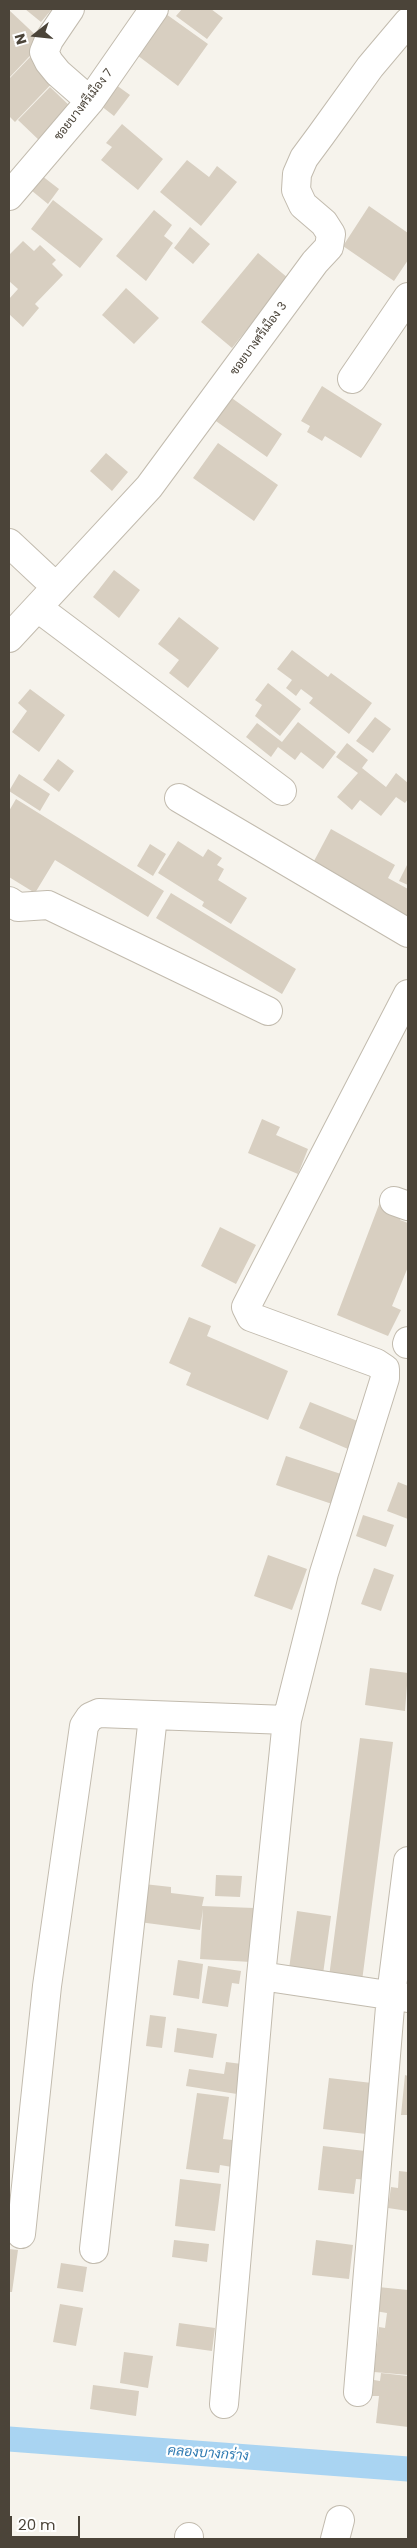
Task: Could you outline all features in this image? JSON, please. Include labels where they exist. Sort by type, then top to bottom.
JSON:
[{"type":"street","points":[[70,9],[49,40],[44,52],[49,62],[58,72],[90,101]]},
{"type":"street","name":"ซอยบางศรีเมือง 7","points":[[9,196],[90,101],[154,9]]},
{"type":"street","name":"ซอยบางศรีเมือง 3","points":[[9,638],[149,487],[309,270],[329,247],[331,234],[303,205],[296,190],[297,174],[304,158],[320,134],[370,67],[408,22]]},
{"type":"street","points":[[352,379],[408,297]]},
{"type":"street","points":[[9,543],[56,587]]},
{"type":"street","points":[[38,608],[282,790]]},
{"type":"street","points":[[179,798],[408,933]]},
{"type":"street","points":[[9,901],[18,907],[48,905],[268,1011]]},
{"type":"street","points":[[224,2404],[261,1976],[287,1720],[324,1573],[385,1378],[385,1369],[376,1363],[251,1317],[246,1307],[408,994]]},
{"type":"street","points":[[21,2234],[47,1986],[84,1726],[90,1717],[99,1713],[287,1720]]},
{"type":"street","points":[[94,2249],[153,1716]]},
{"type":"street","points":[[358,2392],[400,1997],[408,1861]]},
{"type":"street","points":[[261,1976],[400,1997]]},
{"type":"building","points":[[25,9],[52,9],[41,22]]},
{"type":"building","points":[[182,9],[211,9],[223,18],[207,39],[176,16]]},
{"type":"building","points":[[9,10],[43,42],[9,78]]},
{"type":"building","points":[[166,14],[208,44],[178,86],[137,55]]},
{"type":"building","points":[[34,53],[59,76],[15,122],[9,116],[9,79]]},
{"type":"building","points":[[112,82],[130,95],[114,116],[96,102]]},
{"type":"building","points":[[50,87],[73,109],[42,143],[18,120]]},
{"type":"building","points":[[122,124],[163,159],[138,190],[101,160],[112,147],[106,143]]},
{"type":"building","points":[[187,160],[209,177],[217,166],[237,182],[201,226],[160,192]]},
{"type":"building","points":[[37,172],[59,189],[48,204],[26,186]]},
{"type":"building","points":[[53,200],[103,239],[80,268],[31,229]]},
{"type":"building","points":[[369,206],[408,233],[408,260],[394,281],[343,246]]},
{"type":"building","points":[[154,210],[172,225],[164,236],[173,243],[146,281],[116,256]]},
{"type":"building","points":[[190,227],[210,244],[193,264],[174,248]]},
{"type":"building","points":[[23,241],[34,251],[40,245],[56,260],[52,264],[63,275],[35,304],[39,308],[23,327],[9,314],[9,299],[18,289],[9,281],[9,255]]},
{"type":"building","points":[[258,253],[288,278],[232,348],[201,322]]},
{"type":"building","points":[[126,288],[159,318],[134,344],[102,315]]},
{"type":"building","points":[[322,386],[382,424],[361,458],[325,436],[322,441],[307,432],[310,426],[301,421]]},
{"type":"building","points":[[229,396],[282,434],[267,457],[213,419]]},
{"type":"building","points":[[218,443],[278,485],[254,521],[193,478]]},
{"type":"building","points":[[106,453],[128,472],[112,491],[90,471]]},
{"type":"building","points":[[114,570],[140,590],[119,618],[93,597]]},
{"type":"building","points":[[179,617],[219,648],[188,688],[169,673],[179,660],[158,644]]},
{"type":"building","points":[[292,650],[328,677],[331,673],[372,703],[349,734],[309,703],[313,698],[301,689],[296,696],[286,688],[292,680],[277,669]]},
{"type":"building","points":[[268,683],[301,709],[280,736],[255,716],[262,705],[255,700]]},
{"type":"building","points":[[30,689],[65,715],[39,752],[12,732],[27,711],[18,703]]},
{"type":"building","points":[[375,717],[391,729],[373,753],[356,741]]},
{"type":"building","points":[[298,722],[336,752],[323,769],[301,752],[295,760],[278,747],[271,757],[246,737],[257,723],[282,742]]},
{"type":"building","points":[[347,743],[368,760],[362,768],[386,787],[396,773],[408,783],[408,799],[405,803],[396,797],[381,816],[360,800],[352,810],[337,797],[358,773],[336,757]]},
{"type":"building","points":[[58,759],[74,771],[59,792],[43,780]]},
{"type":"building","points":[[19,774],[50,794],[40,811],[9,791]]},
{"type":"building","points":[[16,799],[164,891],[148,917],[55,860],[35,893],[9,877],[9,811]]},
{"type":"building","points":[[331,829],[395,865],[388,878],[408,889],[408,926],[321,877],[327,869],[314,861]]},
{"type":"building","points":[[178,841],[203,857],[208,849],[222,858],[217,865],[224,869],[218,880],[247,898],[231,924],[202,906],[204,902],[158,873]]},
{"type":"building","points":[[150,844],[166,854],[153,876],[137,866]]},
{"type":"building","points":[[408,863],[408,885],[399,881]]},
{"type":"building","points":[[171,893],[296,969],[282,994],[156,918]]},
{"type":"building","points":[[262,1119],[280,1127],[276,1135],[308,1149],[298,1174],[248,1153]]},
{"type":"building","points":[[380,1202],[403,1211],[400,1220],[408,1223],[408,1267],[392,1306],[401,1310],[388,1336],[337,1315]]},
{"type":"building","points":[[220,1227],[256,1245],[236,1284],[201,1266]]},
{"type":"building","points":[[189,1317],[211,1326],[207,1336],[288,1371],[268,1420],[186,1385],[191,1373],[169,1363]]},
{"type":"building","points":[[310,1402],[360,1422],[348,1449],[299,1428]]},
{"type":"building","points":[[286,1456],[341,1474],[332,1504],[276,1485]]},
{"type":"building","points":[[398,1482],[408,1486],[408,1519],[387,1511]]},
{"type":"building","points":[[363,1515],[394,1525],[386,1547],[356,1536]]},
{"type":"building","points":[[268,1555],[307,1569],[292,1610],[254,1596]]},
{"type":"building","points":[[374,1568],[394,1575],[381,1611],[361,1604]]},
{"type":"building","points":[[370,1668],[408,1673],[405,1711],[365,1705]]},
{"type":"building","points":[[360,1738],[393,1742],[362,1981],[329,1977]]},
{"type":"building","points":[[216,1875],[242,1876],[240,1897],[215,1896]]},
{"type":"building","points":[[144,1884],[171,1887],[171,1893],[204,1897],[202,1906],[254,1908],[251,1962],[200,1959],[203,1909],[200,1930],[139,1922]]},
{"type":"building","points":[[297,1911],[331,1916],[323,1974],[289,1969]]},
{"type":"building","points":[[178,1960],[203,1964],[199,1999],[173,1995]]},
{"type":"building","points":[[208,1966],[241,1971],[239,1984],[232,1983],[228,2007],[202,2003]]},
{"type":"building","points":[[150,2015],[166,2017],[162,2048],[146,2046]]},
{"type":"building","points":[[177,2028],[217,2034],[213,2058],[174,2052]]},
{"type":"building","points":[[226,2062],[242,2064],[237,2094],[186,2086],[189,2069],[224,2074]]},
{"type":"building","points":[[405,2075],[408,2076],[408,2115],[401,2115]]},
{"type":"building","points":[[329,2078],[372,2083],[366,2134],[323,2129]]},
{"type":"building","points":[[197,2093],[229,2097],[223,2139],[242,2141],[238,2168],[220,2165],[219,2173],[186,2169]]},
{"type":"building","points":[[323,2146],[365,2151],[370,2180],[356,2179],[354,2194],[318,2190]]},
{"type":"building","points":[[399,2171],[408,2172],[408,2211],[388,2208],[391,2187],[398,2188]]},
{"type":"building","points":[[180,2179],[221,2184],[215,2231],[175,2226]]},
{"type":"building","points":[[174,2240],[209,2244],[207,2262],[172,2257]]},
{"type":"building","points":[[316,2240],[353,2245],[349,2279],[312,2275]]},
{"type":"building","points":[[9,2249],[18,2250],[12,2292],[9,2292]]},
{"type":"building","points":[[61,2263],[87,2267],[83,2292],[57,2288]]},
{"type":"building","points":[[378,2287],[408,2290],[408,2375],[374,2372],[379,2327],[385,2328],[387,2313],[375,2311]]},
{"type":"building","points":[[60,2304],[83,2308],[76,2346],[53,2342]]},
{"type":"building","points":[[179,2323],[215,2328],[212,2351],[176,2346]]},
{"type":"building","points":[[124,2352],[153,2356],[148,2388],[120,2383]]},
{"type":"building","points":[[381,2373],[408,2376],[408,2427],[376,2423],[379,2396],[372,2396],[374,2380],[380,2381]]},
{"type":"building","points":[[93,2385],[139,2391],[136,2416],[90,2409]]},
{"type":"waterway","name":"คลองบางกร่าง","points":[[9,2439],[408,2469]]}]
